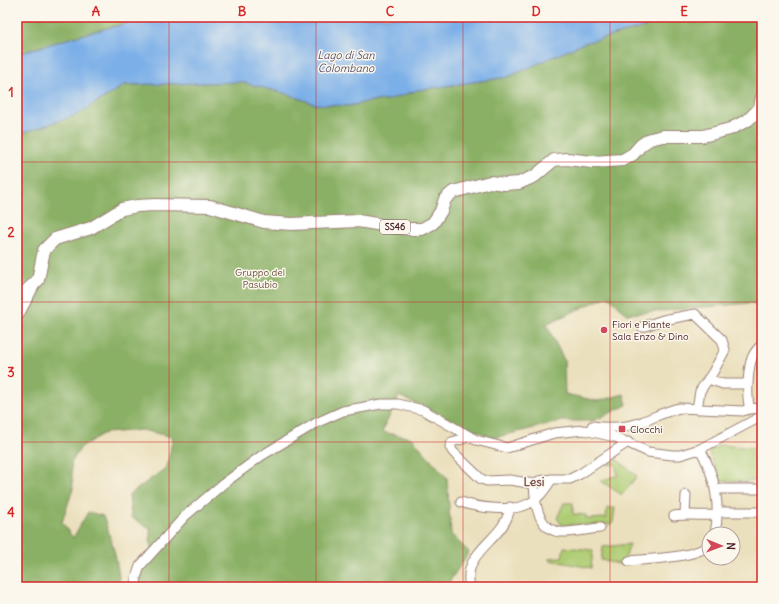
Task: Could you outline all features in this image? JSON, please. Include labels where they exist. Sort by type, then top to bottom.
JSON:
[{"type":"main road","name":"SS46","points":[[38,280],[44,250],[55,239],[91,228],[122,209],[154,205],[210,206],[264,222],[291,224],[358,221],[407,229],[422,229],[433,223],[441,211],[445,199],[453,192],[481,183],[519,183],[535,176],[554,160],[567,159],[592,162],[623,160],[633,154],[650,139],[663,136],[703,136],[730,129],[748,120],[760,108],[762,97]]},
{"type":"main road","points":[[17,293],[25,292],[38,280]]},
{"type":"street","points":[[18,315],[38,280]]},
{"type":"street","points":[[642,327],[663,320],[695,314],[699,316],[722,340],[725,350],[700,391],[697,409]]},
{"type":"street","points":[[750,409],[748,403],[748,384],[752,358],[755,352],[762,345]]},
{"type":"street","points":[[708,379],[723,384],[748,384]]},
{"type":"street","points":[[137,587],[136,578],[140,566],[185,516],[223,484],[261,456],[316,423],[343,412],[381,404],[398,404],[422,410],[469,437],[507,448],[572,426],[583,425],[607,428],[638,423],[680,408],[742,411],[762,408]]},
{"type":"street","points":[[554,433],[584,430],[614,437],[648,452],[665,455],[680,455],[700,449],[762,416]]},
{"type":"street","points":[[469,437],[452,442],[450,447],[453,452],[481,478],[487,480],[510,480],[534,484],[539,481],[552,479],[570,479],[628,442]]},
{"type":"street","points":[[700,449],[716,489],[716,526]]},
{"type":"street","points":[[461,502],[474,506],[510,507],[528,504],[540,496],[552,479]]},
{"type":"street","points":[[534,484],[535,499],[540,520],[550,529],[560,532],[600,528]]},
{"type":"street","points":[[716,489],[762,489]]},
{"type":"street","points":[[685,514],[686,495]]},
{"type":"street","points":[[470,587],[468,575],[474,559],[504,524],[509,516],[510,507]]},
{"type":"street","points":[[674,516],[685,514],[696,516],[762,512]]},
{"type":"street","points":[[629,561],[692,554],[701,550]]},
{"type":"green space","points":[[17,17],[153,17],[88,33],[17,54]]},
{"type":"green space","name":"Gruppo del Pasubio","points":[[673,17],[762,17],[762,306],[751,303],[626,314],[608,296],[546,324],[564,360],[565,394],[598,401],[624,394],[627,405],[593,421],[563,421],[493,438],[399,396],[382,432],[412,438],[447,478],[451,534],[469,552],[446,587],[129,587],[151,558],[150,529],[131,517],[129,495],[167,467],[173,437],[142,430],[104,433],[81,447],[71,463],[73,489],[62,522],[73,538],[88,512],[103,516],[114,551],[120,587],[17,587],[17,135],[76,115],[125,85],[242,82],[287,94],[315,104],[349,106],[371,101],[388,100],[418,90],[508,77],[584,43],[671,20]]},
{"type":"green space","points":[[720,445],[762,449],[762,481],[720,481],[709,451]]},
{"type":"green space","points":[[615,458],[637,476],[622,495],[601,481],[618,475],[615,464],[607,465]]},
{"type":"green space","points":[[564,503],[573,503],[573,514],[586,515],[586,519],[606,518],[607,508],[615,508],[613,522],[610,524],[562,525],[557,518]]},
{"type":"green space","points":[[630,544],[623,565],[601,560],[603,547]]},
{"type":"green space","points":[[564,547],[593,550],[591,568],[549,560],[549,558],[562,557]]},
{"type":"water","name":"Lago di San Colombano","points":[[153,17],[673,17],[671,20],[584,43],[508,77],[418,90],[388,100],[371,101],[349,106],[315,104],[287,94],[242,82],[125,85],[76,115],[17,135],[17,54],[88,33]]},
{"type":"place","name":"Fiori e Piante Sala Enzo & Dino","points":[[604,330]]},
{"type":"place","name":"Clocchi","points":[[622,429]]},
{"type":"district","name":"Lesi","points":[[534,482]]}]
